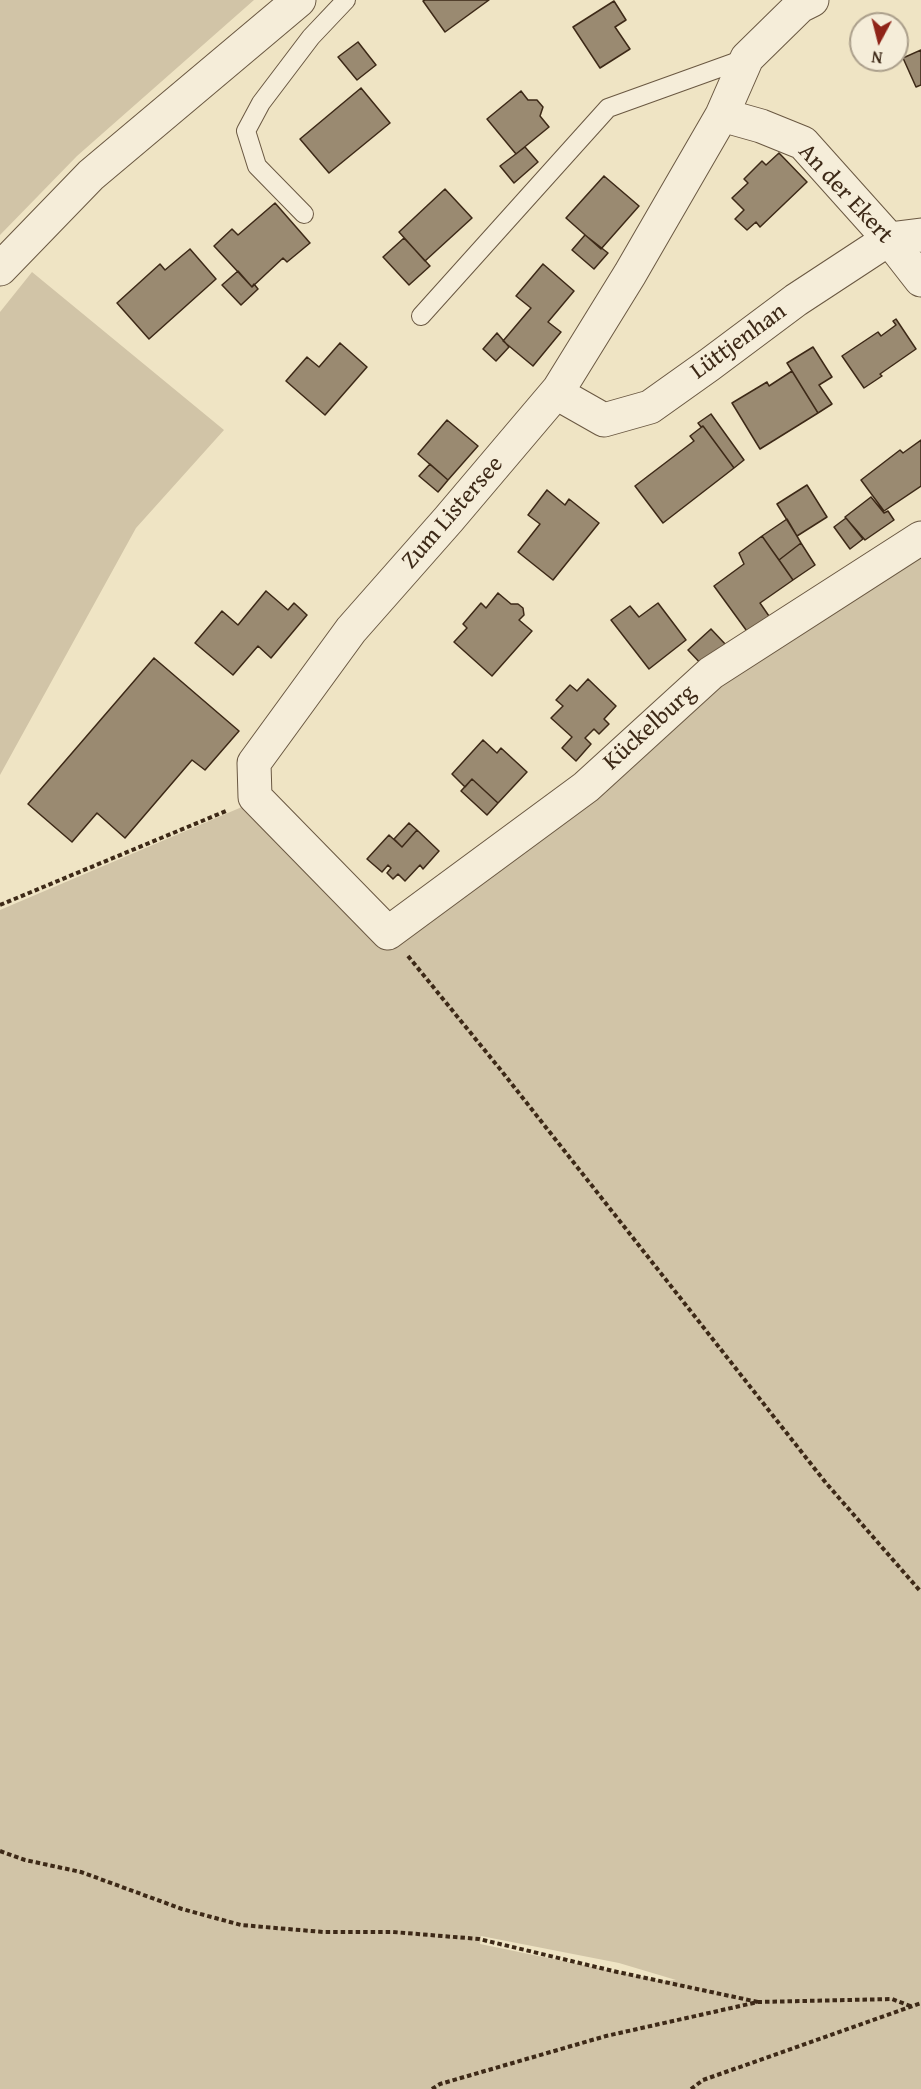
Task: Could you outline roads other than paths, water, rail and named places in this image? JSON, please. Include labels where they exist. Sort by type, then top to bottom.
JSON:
[{"type":"street","points":[[0,269],[91,175],[299,0]]},
{"type":"street","name":"Zum Listersee","points":[[388,933],[256,798],[254,763],[351,630],[559,389],[630,274],[722,115],[747,58],[800,6],[812,0]]},
{"type":"street","name":"An der Ekert","points":[[722,115],[761,126],[803,143],[889,239],[921,280]]},
{"type":"street","name":"Lüttjenhan","points":[[559,389],[567,399],[604,420],[650,407],[796,300],[889,239],[921,235]]},
{"type":"street","name":"Kückelburg","points":[[388,933],[586,786],[711,673],[921,538]]},
{"type":"lane","points":[[304,214],[257,166],[246,131],[261,103],[311,37],[346,0]]},
{"type":"lane","name":"Zum Listersee","points":[[420,316],[608,108],[747,58]]}]
